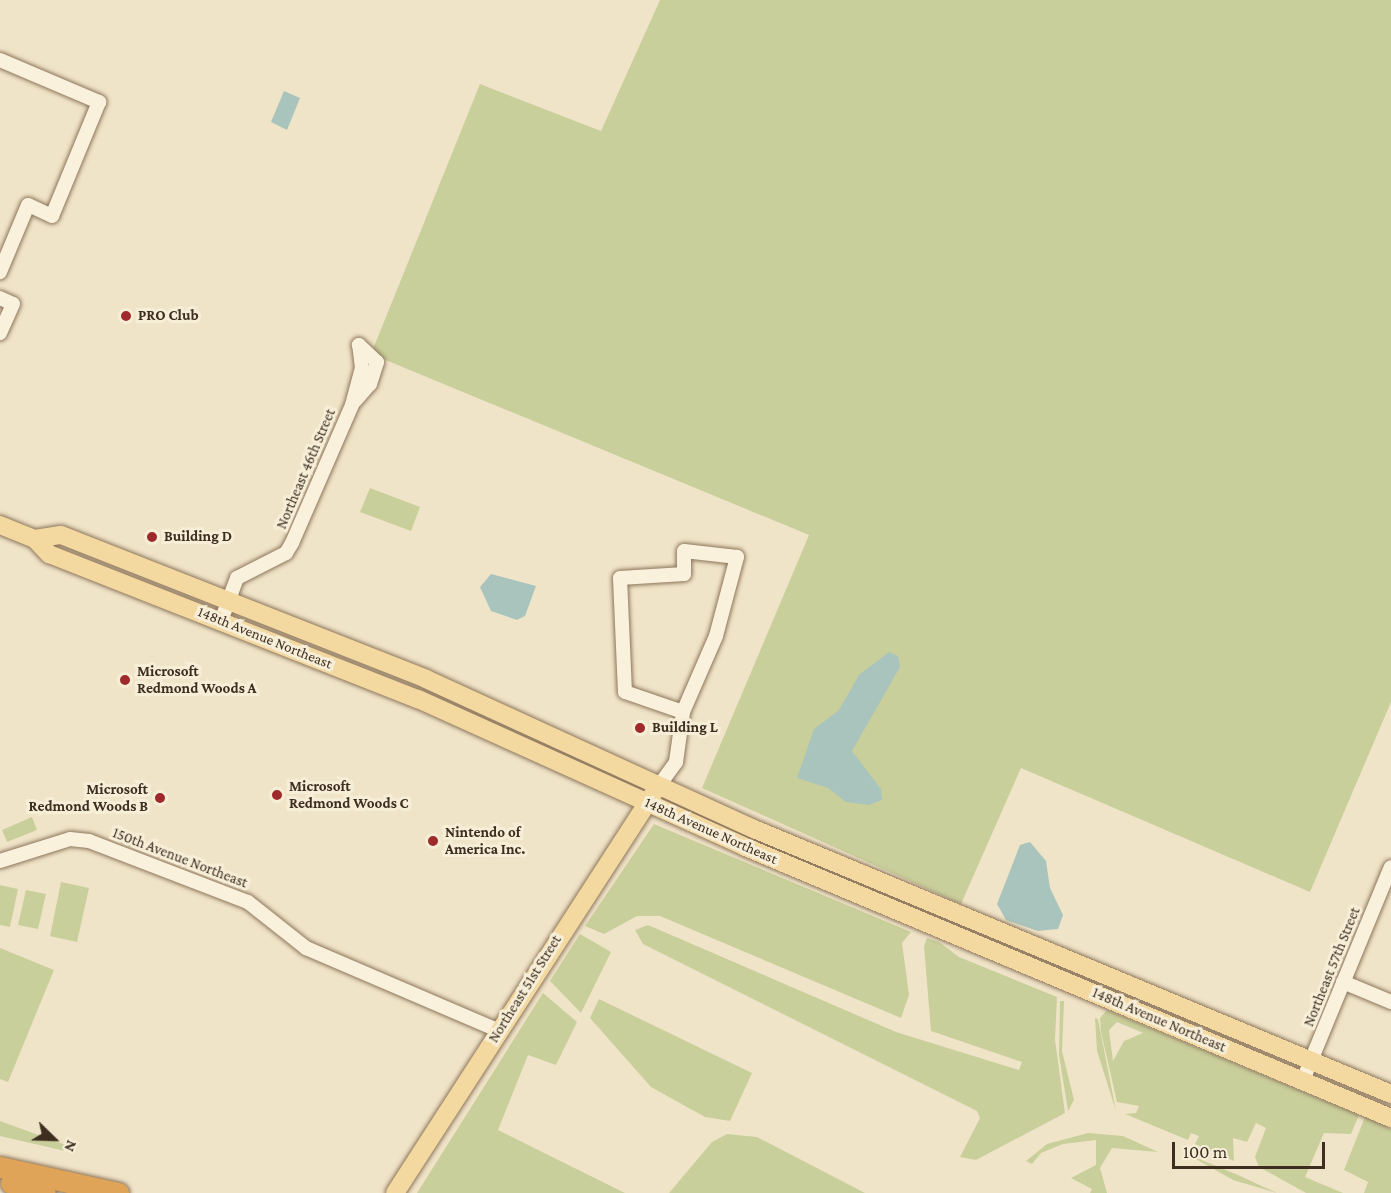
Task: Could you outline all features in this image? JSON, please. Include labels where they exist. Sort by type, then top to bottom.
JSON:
[{"type":"highway","points":[[0,1167],[118,1193]]},
{"type":"highway","points":[[0,1180],[45,1193]]},
{"type":"main road","name":"148th Avenue Northeast","points":[[0,525],[35,539],[49,554],[418,699],[646,802],[1391,1118]]},
{"type":"main road","name":"148th Avenue Northeast","points":[[35,539],[61,536],[426,679],[658,787],[1391,1094]]},
{"type":"main road","name":"Northeast 51st Street","points":[[395,1193],[646,802],[658,787]]},
{"type":"street","points":[[0,60],[99,102],[52,216],[28,205],[0,272]]},
{"type":"street","points":[[0,333],[6,301]]},
{"type":"street","name":"Northeast 46th Street","points":[[221,621],[244,572],[286,553],[352,405]]},
{"type":"street","points":[[658,787],[676,762],[683,712],[716,636],[736,557],[684,551],[684,574],[620,578],[625,692],[683,712]]},
{"type":"street","name":"150th Avenue Northeast","points":[[0,861],[70,839],[89,841],[248,902],[306,948],[500,1031]]},
{"type":"street","name":"Northeast 57th Street","points":[[1303,1080],[1391,867]]},
{"type":"street","points":[[1343,982],[1391,1002]]},
{"type":"green space","points":[[660,0],[1391,0],[1391,702],[1310,892],[1021,768],[961,904],[702,788],[809,535],[371,354],[480,84],[601,131]]},
{"type":"green space","points":[[370,488],[420,507],[411,531],[360,512]]},
{"type":"green space","points":[[32,817],[37,830],[7,842],[2,830]]},
{"type":"green space","points":[[654,824],[911,932],[902,943],[909,995],[901,1018],[660,916],[637,916],[604,934],[585,926]]},
{"type":"green space","points":[[61,882],[89,888],[77,942],[50,936]]},
{"type":"green space","points":[[0,885],[18,889],[10,927],[0,925]]},
{"type":"green space","points":[[26,890],[46,894],[38,929],[18,925]]},
{"type":"green space","points":[[648,925],[896,1032],[1019,1070],[1022,1062],[931,1031],[924,946],[927,938],[939,942],[959,957],[1057,997],[1055,1040],[1065,1113],[976,1160],[960,1157],[980,1118],[977,1111],[643,944],[635,930]]},
{"type":"green space","points":[[580,934],[611,952],[581,1013],[550,981]]},
{"type":"green space","points":[[0,948],[54,970],[8,1082],[0,1079]]},
{"type":"green space","points":[[543,993],[577,1022],[556,1065],[528,1055],[498,1130],[625,1193],[417,1193]]},
{"type":"green space","points":[[599,999],[752,1073],[730,1121],[705,1117],[651,1087],[590,1018]]},
{"type":"green space","points":[[1060,1001],[1064,1001],[1062,1051],[1074,1100],[1068,1111],[1059,1055]]},
{"type":"green space","points":[[1107,1010],[1359,1115],[1351,1134],[1324,1133],[1305,1177],[1343,1193],[1306,1193],[1259,1167],[1255,1157],[1266,1128],[1256,1123],[1247,1142],[1233,1138],[1234,1161],[1195,1144],[1199,1136],[1191,1133],[1188,1140],[1125,1114],[1136,1113],[1139,1106],[1117,1102],[1100,1018]],"holes":[[[1117,1022],[1143,1033],[1124,1041],[1113,1061],[1109,1030]]]},
{"type":"green space","points":[[1095,1018],[1098,1019],[1116,1111],[1097,1051]]},
{"type":"green space","points":[[1365,1117],[1391,1129],[1391,1193],[1364,1193],[1368,1182],[1344,1170]]},
{"type":"green space","points":[[0,1121],[66,1145],[65,1151],[0,1136]]},
{"type":"green space","points":[[1088,1133],[1123,1136],[1158,1152],[1112,1148],[1100,1168],[1107,1193],[1090,1193],[1092,1189],[1071,1178],[1096,1165],[1096,1140],[1063,1144],[1041,1153],[1032,1164],[1026,1161],[1047,1144]]},
{"type":"green space","points":[[727,1134],[757,1137],[865,1193],[669,1193],[712,1142]]},
{"type":"green space","points":[[1187,1154],[1238,1175],[1277,1193],[1233,1180]]},
{"type":"water","points":[[284,91],[300,98],[287,130],[271,122]]},
{"type":"water","points":[[491,574],[536,586],[525,616],[517,620],[491,611],[480,587]]},
{"type":"water","points":[[889,652],[898,656],[900,667],[852,751],[881,789],[882,800],[869,805],[846,802],[828,788],[797,778],[814,729],[839,710],[859,675]]},
{"type":"water","points":[[1030,842],[1046,861],[1050,888],[1063,915],[1058,929],[1038,931],[1006,920],[997,904],[1020,845]]},
{"type":"place","name":"PRO Club","points":[[126,316]]},
{"type":"place","name":"Building D","points":[[152,537]]},
{"type":"place","name":"Microsoft Redmond Woods A","points":[[125,680]]},
{"type":"place","name":"Building L","points":[[640,728]]},
{"type":"place","name":"Microsoft Redmond Woods C","points":[[277,795]]},
{"type":"place","name":"Microsoft Redmond Woods B","points":[[160,798]]},
{"type":"place","name":"Nintendo of America Inc.","points":[[433,841]]}]
